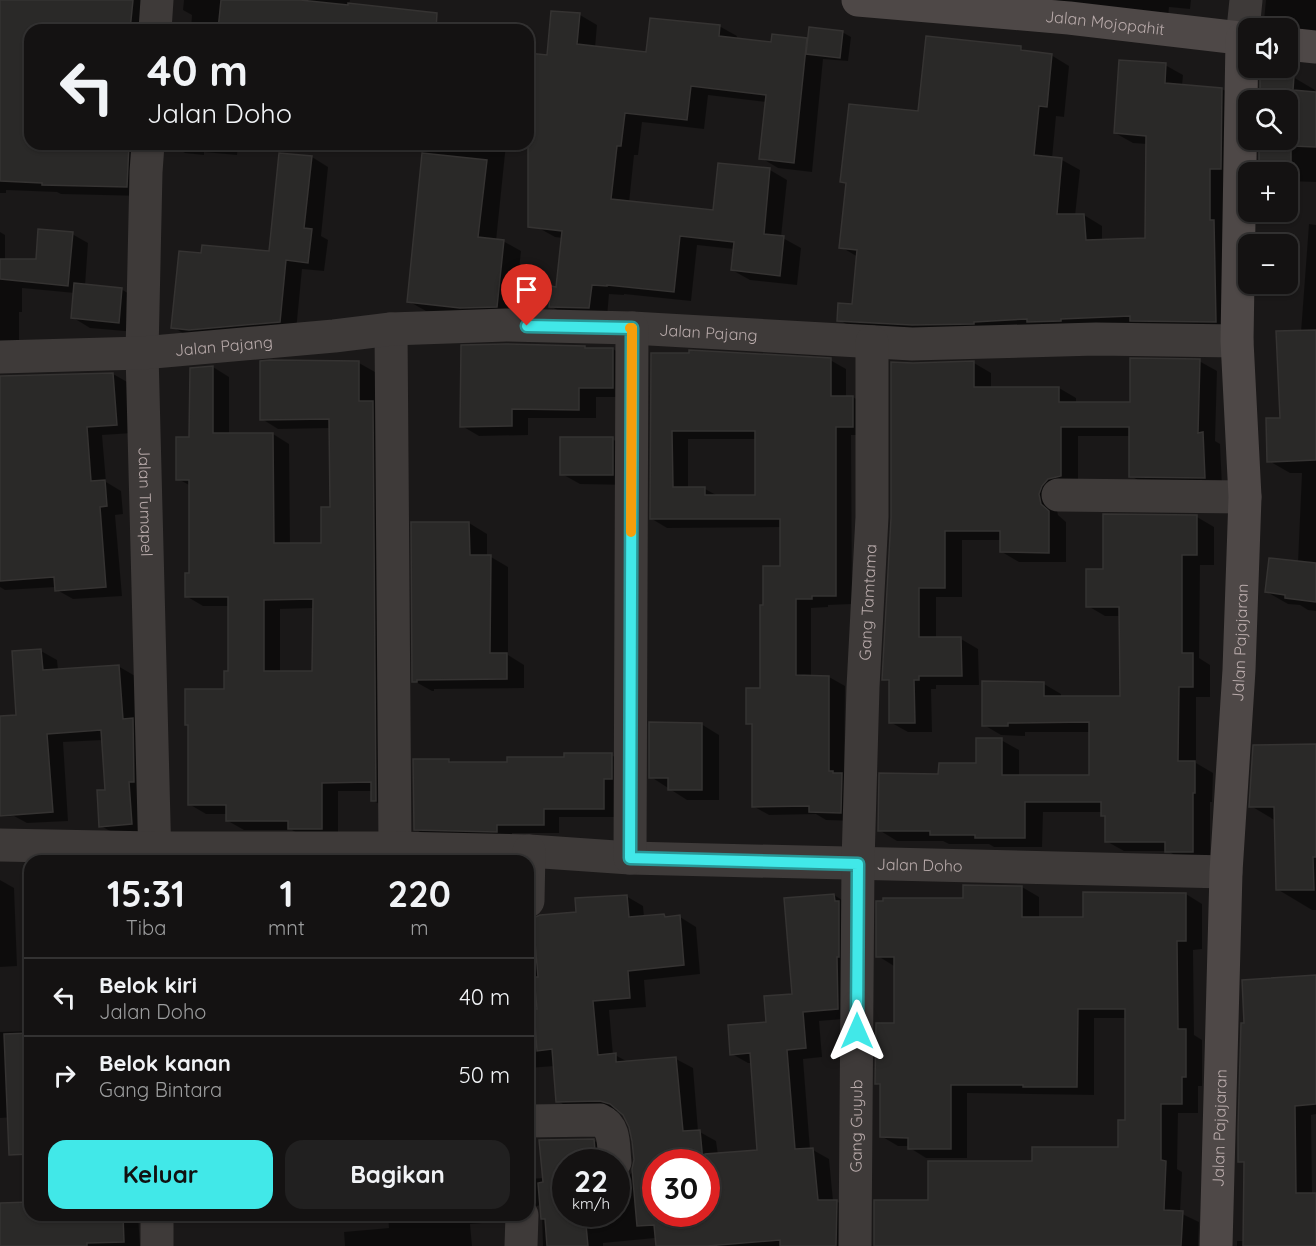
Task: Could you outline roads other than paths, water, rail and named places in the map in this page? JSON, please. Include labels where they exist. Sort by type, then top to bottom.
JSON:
[{"type":"street","points":[[155,24],[157,0]]},
{"type":"street","name":"Jalan Mojopahit","points":[[858,0],[1070,9],[1238,38]]},
{"type":"street","points":[[1246,0],[1246,18]]},
{"type":"street","points":[[1298,45],[1316,47]]},
{"type":"street","name":"Jalan Pajajaran","points":[[1216,1246],[1226,872],[1239,670],[1245,497],[1237,341],[1244,78]]},
{"type":"street","name":"Jalan Tumapel","points":[[148,150],[142,352],[155,854]]},
{"type":"street","name":"Jalan Pajang","points":[[0,357],[142,352],[391,329],[506,325],[632,328],[912,344],[1096,339],[1237,341]]},
{"type":"street","points":[[630,858],[632,328]]},
{"type":"street","points":[[391,329],[394,848]]},
{"type":"street","name":"Gang Tamtama","points":[[858,864],[863,687],[872,517],[872,342]]},
{"type":"street","points":[[1058,495],[1245,497]]},
{"type":"street","name":"Jalan Doho","points":[[0,844],[155,854],[334,854],[394,848],[529,851],[630,858],[1226,872]]},
{"type":"street","points":[[529,851],[529,855]]},
{"type":"street","name":"Gang Guyub","points":[[855,1246],[858,864]]},
{"type":"street","points":[[534,1121],[600,1120],[609,1126],[614,1149]]},
{"type":"street","points":[[156,1221],[157,1246]]},
{"type":"street","points":[[521,1246],[522,1221]]}]
